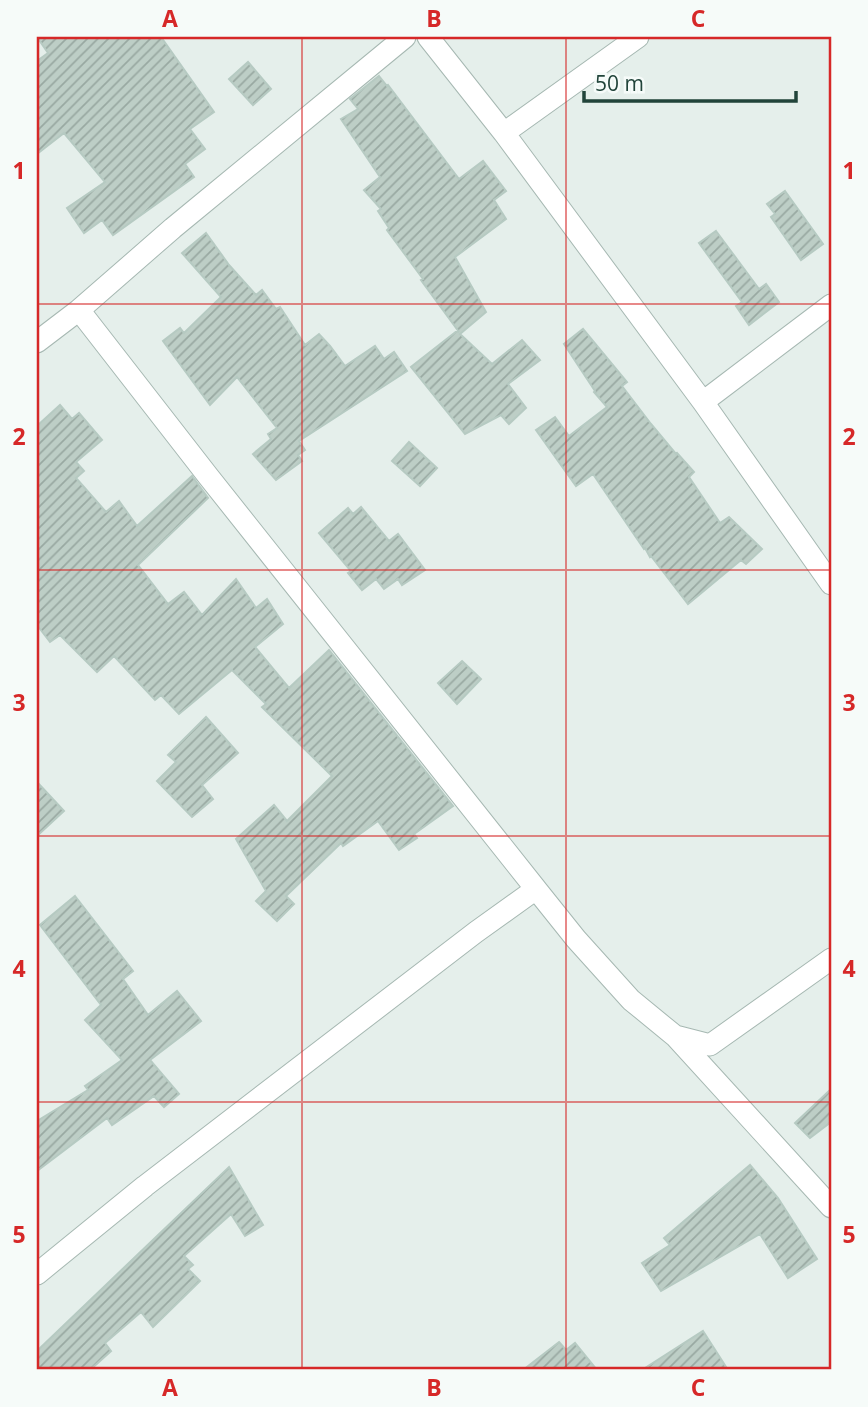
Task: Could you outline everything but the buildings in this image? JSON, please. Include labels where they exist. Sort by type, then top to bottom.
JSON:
[{"type":"street","points":[[37,342],[79,310],[405,37]]},
{"type":"street","points":[[428,37],[504,133],[703,402],[831,584]]},
{"type":"street","points":[[504,133],[638,37]]},
{"type":"street","points":[[703,402],[831,305]]},
{"type":"street","points":[[79,310],[576,939],[631,1000],[675,1036],[831,1207]]},
{"type":"street","points":[[37,1274],[145,1186],[536,889]]},
{"type":"street","points":[[675,1036],[710,1045],[831,959]]}]
